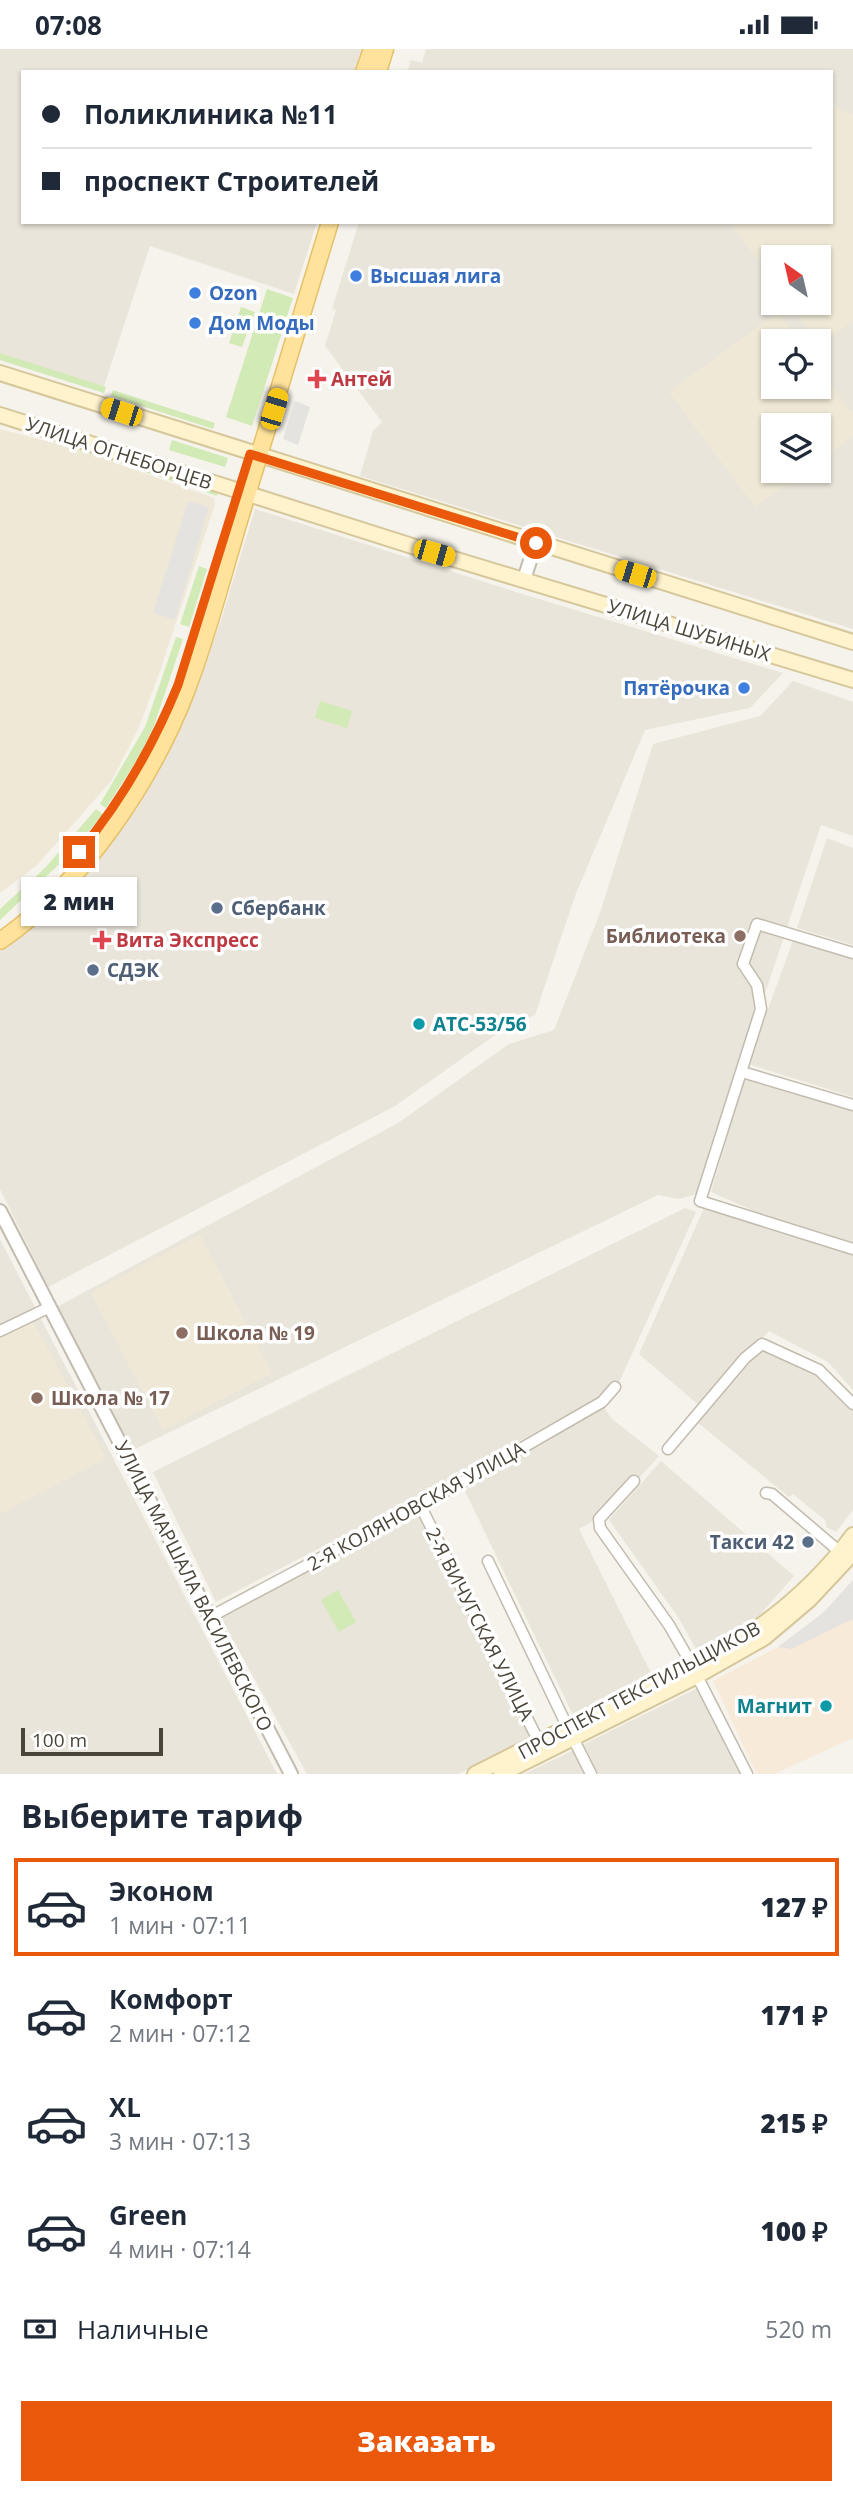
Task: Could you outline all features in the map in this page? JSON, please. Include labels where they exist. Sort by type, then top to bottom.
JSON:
[{"type":"main road","points":[[366,70],[372,49]]},
{"type":"main road","points":[[379,70],[385,49]]},
{"type":"main road","points":[[255,455],[319,224]]},
{"type":"main road","points":[[0,928],[32,901],[89,839],[122,795],[152,743],[178,685],[329,224]]},
{"type":"main road","name":"УЛИЦА ОГНЕБОРЦЕВ","points":[[0,373],[255,455]]},
{"type":"main road","name":"УЛИЦА ОГНЕБОРЦЕВ","points":[[0,415],[243,493]]},
{"type":"main road","name":"УЛИЦА ШУБИНЫХ","points":[[255,455],[853,642]]},
{"type":"main road","points":[[0,940],[40,908],[75,873],[123,811],[158,752],[188,687],[243,493]]},
{"type":"main road","name":"УЛИЦА ШУБИНЫХ","points":[[243,493],[853,680]]},
{"type":"main road","name":"ПРОСПЕКТ ТЕКСТИЛЬЩИКОВ","points":[[501,1774],[571,1733],[695,1670],[769,1622],[846,1552],[853,1535]]},
{"type":"main road","name":"ПРОСПЕКТ ТЕКСТИЛЬЩИКОВ","points":[[475,1774],[539,1742],[571,1733]]},
{"type":"street","points":[[524,579],[536,543]]},
{"type":"street","points":[[853,953],[757,924],[743,964],[757,985],[761,1009],[700,1202],[853,1249]]},
{"type":"street","points":[[742,1072],[853,1105]]},
{"type":"street","name":"УЛИЦА МАРШАЛА ВАСИЛЕВСКОГО","points":[[0,1211],[291,1774]]},
{"type":"street","points":[[0,1331],[50,1307]]},
{"type":"street","points":[[668,1449],[745,1358],[762,1344],[819,1370],[853,1403]]},
{"type":"street","name":"2-Я КОЛЯНОВСКАЯ УЛИЦА","points":[[210,1617],[420,1505],[602,1402],[615,1387]]},
{"type":"street","points":[[635,1481],[599,1519],[600,1528],[669,1625],[695,1670],[747,1774]]},
{"type":"street","points":[[766,1493],[772,1494],[846,1552]]},
{"type":"street","name":"2-Я ВИЧУГСКАЯ УЛИЦА","points":[[420,1505],[539,1742]]},
{"type":"street","points":[[488,1561],[591,1774]]},
{"type":"shaded area","points":[[0,49],[370,49],[364,70],[21,70],[21,224],[316,224],[294,294],[150,246],[102,392],[0,360]]},
{"type":"shaded area","points":[[426,49],[853,49],[853,629],[360,476],[373,431],[382,422],[325,346],[336,310],[332,309],[358,224],[833,224],[833,70],[408,70],[411,60],[422,63]]},
{"type":"shaded area","points":[[833,106],[853,114],[853,321],[831,338],[831,329],[809,329],[798,315],[831,315],[831,245],[761,245],[761,265],[731,224],[833,224]]},
{"type":"shaded area","points":[[774,315],[780,315],[790,329],[761,329],[761,399],[831,399],[831,385],[853,415],[853,436],[831,452],[831,413],[761,413],[761,483],[788,483],[755,507],[669,392]]},
{"type":"shaded area","points":[[295,401],[310,407],[298,445],[283,439]]},
{"type":"shaded area","points":[[0,429],[73,448],[214,498],[215,504],[160,671],[139,727],[112,780],[36,866],[0,893]]},
{"type":"shaded area","points":[[188,501],[209,507],[175,620],[153,613]]},
{"type":"shaded area","points":[[255,509],[783,673],[750,708],[645,730],[575,896],[535,1015],[505,1028],[395,1106],[48,1287],[0,1189],[0,952],[50,914],[88,872],[131,815],[187,710],[221,620]]},
{"type":"shaded area","points":[[793,681],[853,702],[853,836],[821,825],[742,1063],[704,1192],[679,1199],[658,1195],[131,1451],[55,1308],[398,1123],[509,1044],[554,1030],[600,913],[653,744],[760,716]]},
{"type":"shaded area","points":[[827,838],[853,848],[853,945],[797,928]]},
{"type":"shaded area","points":[[794,938],[853,956],[853,1097],[748,1064]]},
{"type":"shaded area","points":[[746,1071],[853,1101],[853,1243],[763,1215],[711,1192]]},
{"type":"shaded area","points":[[709,1197],[759,1221],[853,1250],[853,1390],[828,1362],[769,1331],[701,1407],[639,1354]]},
{"type":"shaded area","points":[[685,1208],[696,1212],[617,1387],[424,1494],[216,1602],[153,1472]]},
{"type":"shaded area","name":"Школа № 19","points":[[200,1235],[272,1373],[163,1430],[91,1293]]},
{"type":"shaded area","points":[[0,1239],[41,1319],[277,1774],[0,1774]]},
{"type":"shaded area","name":"Школа № 17","points":[[33,1321],[106,1458],[0,1514],[0,1338]]},
{"type":"shaded area","points":[[770,1340],[822,1369],[853,1403],[853,1510],[836,1532],[826,1527],[826,1521],[793,1494],[789,1497],[697,1422]]},
{"type":"shaded area","points":[[602,1404],[611,1418],[659,1456],[608,1512],[579,1529],[653,1677],[574,1717],[463,1487]]},
{"type":"shaded area","points":[[661,1461],[794,1576],[756,1619],[698,1653],[678,1617],[609,1520]]},
{"type":"shaded area","points":[[421,1510],[535,1736],[458,1774],[307,1774],[219,1615]]},
{"type":"shaded area","points":[[853,1580],[853,1738],[774,1774],[757,1774],[713,1681],[778,1647],[824,1612]]},
{"type":"shaded area","points":[[853,1580],[853,1619],[791,1649],[778,1647],[824,1612]]},
{"type":"shaded area","points":[[706,1684],[749,1774],[598,1774],[584,1744]]},
{"type":"shaded area","points":[[578,1748],[590,1774],[524,1774]]},
{"type":"green space","points":[[267,289],[293,298],[252,426],[226,417]]},
{"type":"green space","points":[[241,307],[255,312],[242,347],[229,343]]},
{"type":"green space","points":[[0,353],[106,387],[104,393],[0,360]]},
{"type":"green space","points":[[113,390],[215,423],[213,429],[111,396]]},
{"type":"green space","points":[[38,430],[219,489],[217,496],[36,436]]},
{"type":"green space","points":[[172,440],[228,458],[225,467],[169,450]]},
{"type":"green space","points":[[199,566],[207,569],[189,627],[180,624]]},
{"type":"green space","points":[[176,637],[183,639],[154,726],[140,755],[106,808],[100,804],[145,727]]},
{"type":"green space","points":[[320,701],[352,711],[347,728],[315,718]]},
{"type":"green space","points":[[96,809],[103,814],[70,854],[0,920],[0,909],[46,867]]},
{"type":"green space","points":[[338,1590],[356,1622],[339,1632],[321,1600]]},
{"type":"place","name":"Высшая лига","points":[[356,276]]},
{"type":"place","name":"Ozon","points":[[195,293]]},
{"type":"place","name":"Дом Моды","points":[[195,323]]},
{"type":"place","name":"Антей","points":[[317,379]]},
{"type":"place","name":"Пятёрочка","points":[[744,688]]},
{"type":"place","name":"Сбербанк","points":[[217,908]]},
{"type":"place","name":"Библиотека","points":[[740,936]]},
{"type":"place","name":"Вита Экспресс","points":[[102,940]]},
{"type":"place","name":"СДЭК","points":[[93,970]]},
{"type":"place","name":"АТС-53/56","points":[[419,1024]]},
{"type":"place","name":"Школа № 19","points":[[182,1333]]},
{"type":"place","name":"Школа № 17","points":[[37,1398]]},
{"type":"place","name":"Такси 42","points":[[808,1542]]},
{"type":"place","name":"Магнит","points":[[826,1706]]},
{"type":"route","points":[[79,852],[122,795],[163,720],[178,685],[250,454],[536,543]]}]
